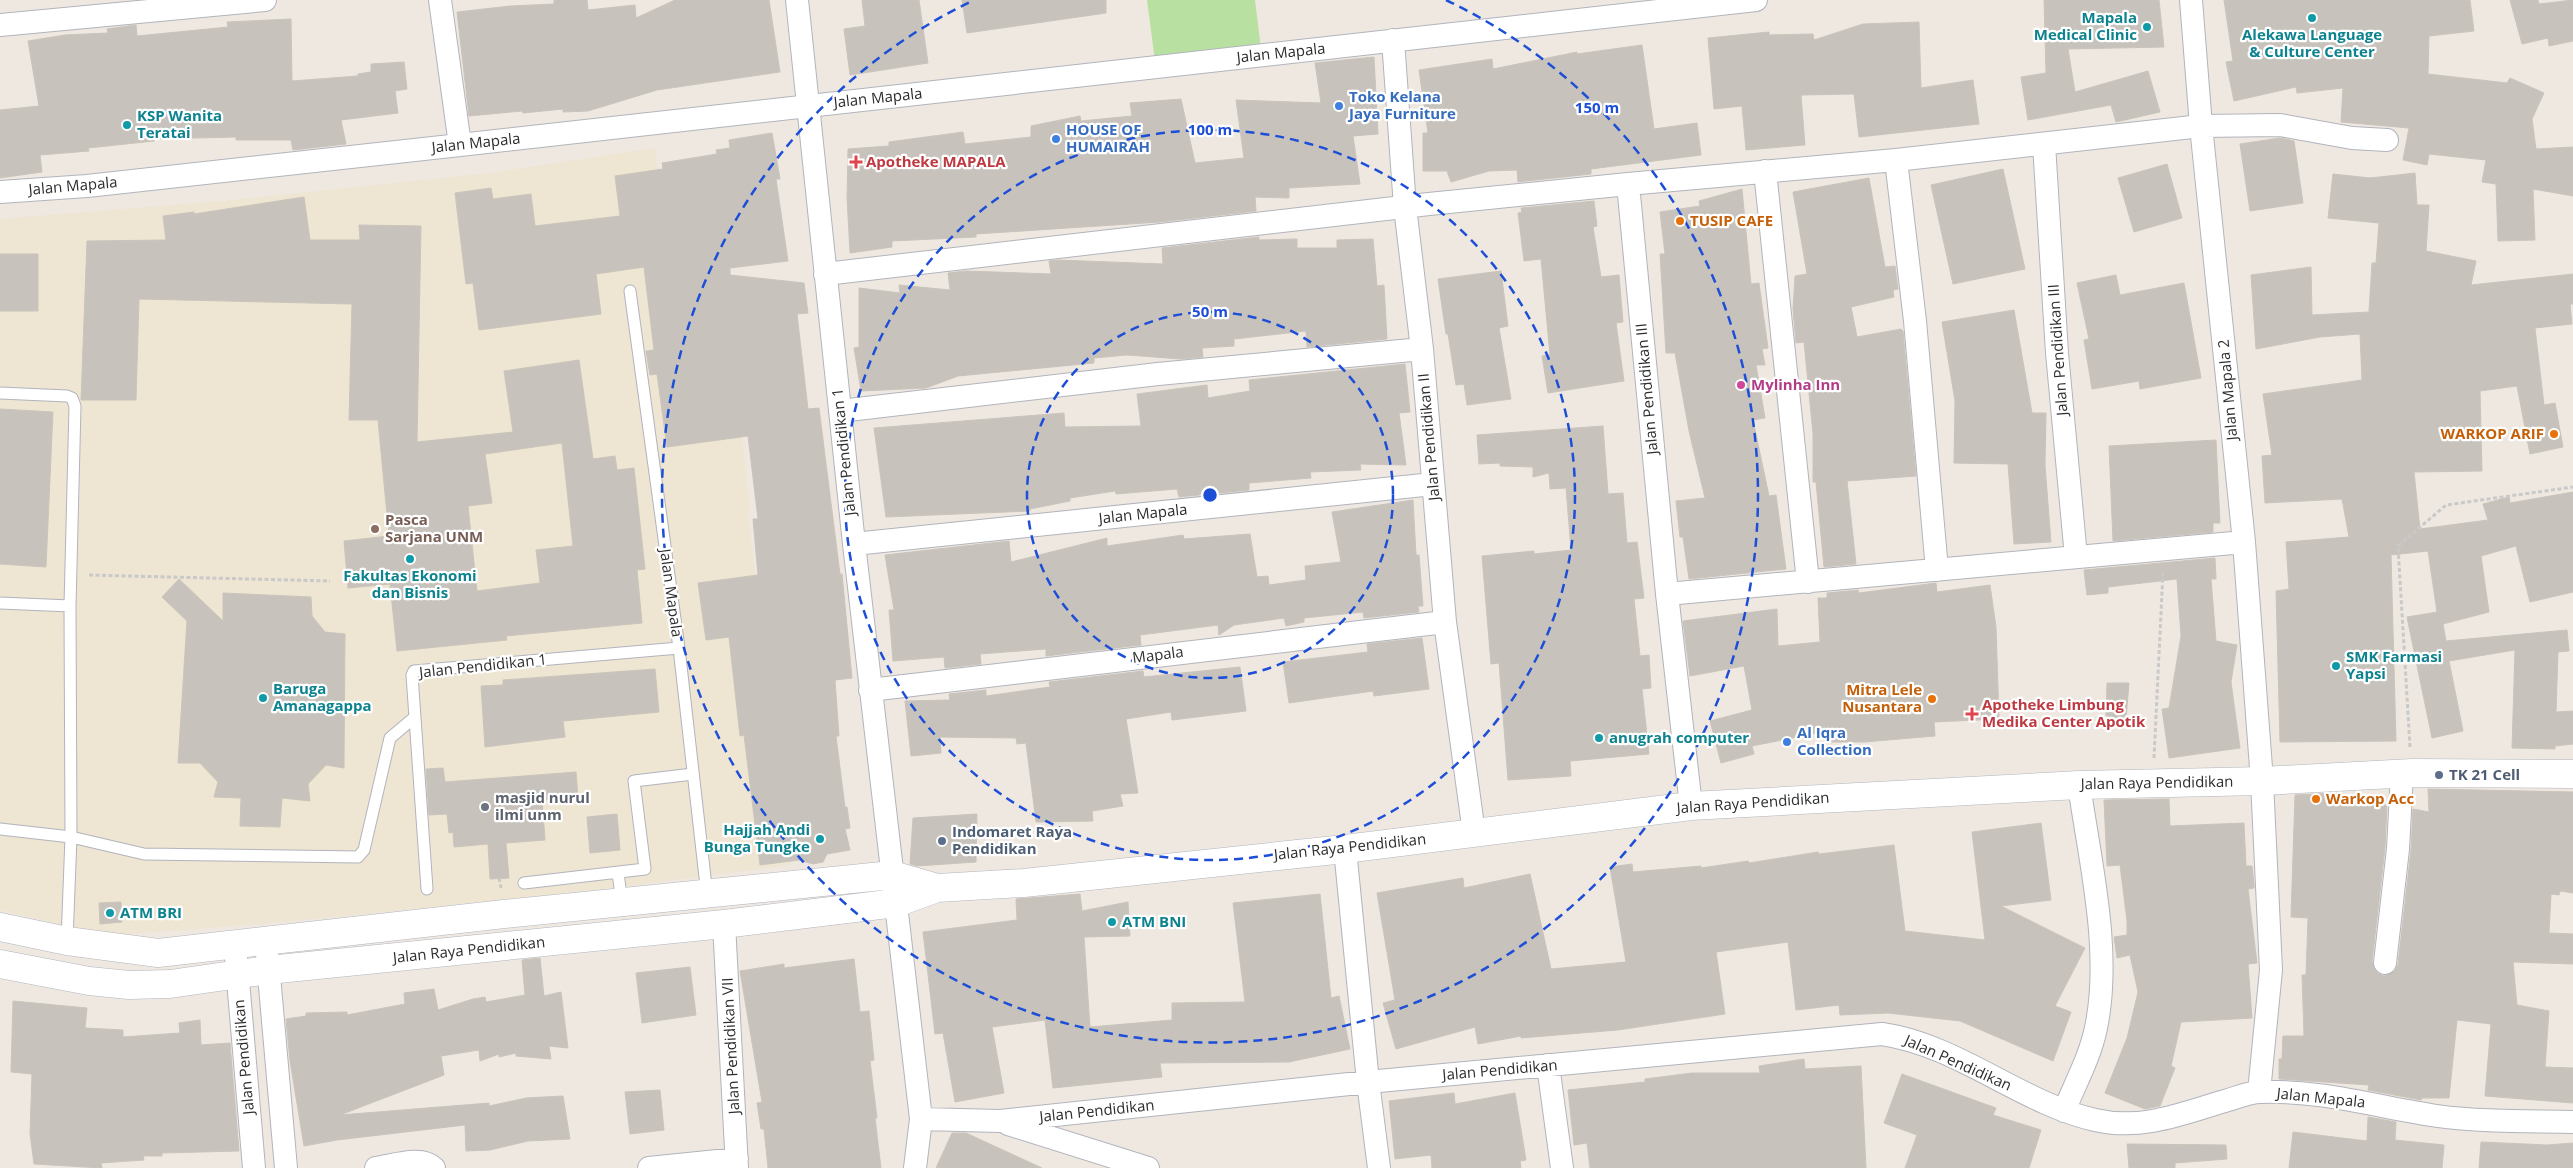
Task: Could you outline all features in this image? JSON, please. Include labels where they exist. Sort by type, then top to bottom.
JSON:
[{"type":"street","points":[[0,25],[265,0]]},
{"type":"street","points":[[443,0],[460,145]]},
{"type":"street","name":"Jalan Pendidikan 1","points":[[797,0],[824,274],[870,690],[896,904]]},
{"type":"street","name":"Jalan Mapala","points":[[0,192],[88,186],[1756,0]]},
{"type":"street","name":"Jalan Mapala 2","points":[[2191,0],[2201,126],[2244,542],[2262,781]]},
{"type":"street","name":"Jalan Pendidikan II","points":[[1393,40],[1405,207],[1422,349],[1445,622],[1474,833]]},
{"type":"street","points":[[824,274],[1405,207],[1628,184],[1896,160],[2201,126],[2280,125],[2352,138],[2387,140]]},
{"type":"street","name":"Jalan Pendidikan III","points":[[2044,144],[2057,354],[2076,557]]},
{"type":"street","points":[[1896,160],[1914,321],[1937,570]]},
{"type":"street","points":[[1765,171],[1808,582]]},
{"type":"street","name":"Jalan Pendidikan III","points":[[1628,184],[1667,594],[1691,806]]},
{"type":"street","points":[[840,411],[1158,374],[1422,349]]},
{"type":"street","name":"Jalan Mapala","points":[[854,544],[1433,484]]},
{"type":"street","points":[[1667,594],[2244,542]]},
{"type":"street","name":"Mapala","points":[[870,690],[1445,622]]},
{"type":"street","points":[[2385,963],[2407,773]]},
{"type":"street","name":"Jalan Raya Pendidikan","points":[[0,964],[89,981],[128,985],[170,984],[268,970],[724,924],[896,904],[936,888],[1024,882],[1345,849],[1691,806],[2153,782],[2262,781],[2407,773],[2573,774]]},
{"type":"street","name":"Jalan Mapala","points":[[2262,781],[2271,970],[2259,1092],[2345,1098],[2439,1116],[2573,1122]]},
{"type":"street","points":[[2064,1110],[2096,1028],[2102,976],[2098,926],[2079,785]]},
{"type":"street","points":[[1345,849],[1368,1082],[1379,1168]]},
{"type":"street","name":"Jalan Raya Pendidikan","points":[[0,927],[67,941],[149,953],[266,942],[504,914],[892,875],[936,888]]},
{"type":"street","points":[[896,904],[921,1119],[915,1168]]},
{"type":"street","name":"Jalan Pendidikan VII","points":[[724,924],[737,1163]]},
{"type":"street","points":[[266,942],[286,1168]]},
{"type":"street","name":"Jalan Pendidikan","points":[[235,945],[254,1168]]},
{"type":"street","name":"Jalan Pendidikan","points":[[921,1119],[1000,1121],[1368,1082],[1882,1034],[1898,1036],[1943,1054],[2064,1110],[2102,1121],[2145,1124],[2166,1120],[2259,1092]]},
{"type":"street","points":[[1548,1065],[1562,1168]]},
{"type":"street","points":[[1000,1121],[1148,1168]]},
{"type":"street","points":[[376,1168],[419,1162],[427,1162],[434,1168]]},
{"type":"street","points":[[649,1168],[737,1163]]},
{"type":"lane","name":"Jalan Mapala","points":[[630,291],[679,648],[707,895]]},
{"type":"lane","points":[[0,393],[67,396],[74,402],[70,606],[71,837],[67,941]]},
{"type":"lane","points":[[0,603],[70,606]]},
{"type":"lane","name":"Jalan Pendidikan 1","points":[[427,889],[412,675],[414,671],[679,648]]},
{"type":"lane","points":[[0,829],[71,837],[144,854],[358,857],[364,850],[390,738],[415,717]]},
{"type":"lane","points":[[524,883],[645,870],[634,781],[693,774]]},
{"type":"lane","points":[[618,873],[622,903]]},
{"type":"path","points":[[2407,773],[2398,546],[2446,505],[2573,487]]},
{"type":"path","points":[[2153,782],[2164,549]]},
{"type":"path","points":[[71,574],[330,581]]},
{"type":"path","points":[[499,878],[500,884]]},
{"type":"shaded area","name":"Pasca Sarjana UNM","points":[[655,148],[674,287],[736,380],[750,510],[748,515],[791,865],[605,889],[286,922],[117,935],[90,932],[0,910],[0,219],[232,200],[490,173]]},
{"type":"green space","points":[[1147,0],[1255,0],[1261,49],[1155,61]]},
{"type":"building","points":[[554,0],[587,0],[588,10],[635,5],[636,18],[675,0],[769,0],[780,72],[657,90],[588,111],[563,112],[563,109],[469,116],[457,12],[510,6],[554,4]]},
{"type":"building","points":[[862,0],[919,0],[928,63],[850,75],[844,29],[865,26]]},
{"type":"building","points":[[962,0],[1106,0],[1106,13],[967,33]]},
{"type":"building","points":[[2044,0],[2159,0],[2164,47],[2068,49],[2075,92],[2148,71],[2160,112],[2116,122],[2111,105],[2028,120],[2021,77],[2046,73]]},
{"type":"building","points":[[2224,0],[2470,0],[2474,31],[2429,36],[2428,74],[2507,83],[2510,78],[2544,93],[2532,119],[2536,149],[2573,147],[2573,196],[2533,189],[2535,240],[2498,241],[2496,184],[2482,182],[2486,160],[2429,154],[2427,165],[2403,160],[2409,128],[2341,122],[2343,88],[2297,93],[2296,87],[2234,101],[2226,62],[2233,61]]},
{"type":"building","points":[[2510,0],[2538,0],[2539,4],[2573,0],[2573,41],[2549,46],[2548,38],[2522,44]]},
{"type":"building","points":[[291,19],[292,81],[358,76],[358,74],[371,72],[371,64],[404,62],[407,89],[395,91],[398,113],[341,120],[346,144],[293,150],[291,140],[236,140],[236,137],[154,139],[154,141],[88,148],[89,151],[40,155],[42,172],[0,178],[0,110],[39,106],[28,41],[65,35],[108,33],[107,29],[136,25],[137,36],[228,27],[227,22]]},
{"type":"building","points":[[1919,22],[1921,88],[1973,80],[1979,124],[1859,137],[1854,94],[1801,95],[1805,145],[1746,150],[1742,106],[1714,109],[1708,38],[1769,32],[1769,35],[1813,34],[1814,40],[1863,24]]},
{"type":"building","points":[[1642,45],[1654,129],[1697,123],[1701,155],[1591,169],[1591,174],[1518,182],[1517,170],[1489,171],[1451,182],[1447,171],[1423,171],[1423,133],[1428,133],[1419,70],[1492,59],[1493,69],[1577,52],[1577,54]]},
{"type":"building","points":[[1374,57],[1378,134],[1353,136],[1360,184],[1289,188],[1289,198],[1255,197],[1256,211],[1160,222],[976,234],[976,237],[892,241],[892,247],[850,253],[847,197],[848,149],[889,146],[889,142],[963,132],[965,144],[1031,137],[1031,126],[1080,116],[1081,121],[1132,116],[1130,103],[1181,99],[1195,163],[1244,158],[1236,100],[1321,103],[1315,63]]},
{"type":"building","points":[[772,133],[780,179],[776,179],[788,261],[730,268],[730,275],[804,283],[808,313],[797,314],[808,409],[819,408],[840,574],[842,574],[852,678],[835,680],[839,736],[836,736],[845,807],[847,807],[850,828],[845,829],[850,850],[827,854],[823,862],[813,864],[799,860],[760,865],[744,735],[740,736],[729,637],[706,640],[698,583],[758,575],[753,519],[758,519],[748,436],[667,447],[657,374],[650,375],[646,351],[654,350],[644,267],[596,274],[601,314],[479,330],[473,283],[466,284],[455,193],[491,188],[493,199],[531,194],[535,226],[620,216],[615,176],[663,169],[662,163],[717,154],[716,150],[730,148],[729,140]]},
{"type":"building","points":[[2280,138],[2294,141],[2303,203],[2250,211],[2240,144]]},
{"type":"building","points":[[2167,164],[2182,218],[2134,232],[2118,178]]},
{"type":"building","points":[[2003,169],[2025,269],[1953,284],[1931,185]]},
{"type":"building","points":[[2415,173],[2417,205],[2429,205],[2426,251],[2476,261],[2471,285],[2573,274],[2573,304],[2570,304],[2572,324],[2535,328],[2544,405],[2555,403],[2563,447],[2530,454],[2517,386],[2480,391],[2482,471],[2414,472],[2420,529],[2488,520],[2483,504],[2509,497],[2510,503],[2573,492],[2573,592],[2530,602],[2516,546],[2481,556],[2489,612],[2443,624],[2446,641],[2567,630],[2569,651],[2558,652],[2556,712],[2573,711],[2573,744],[2555,746],[2555,749],[2512,748],[2515,650],[2449,661],[2463,731],[2432,738],[2407,617],[2437,612],[2428,551],[2391,555],[2396,741],[2280,742],[2276,591],[2289,589],[2286,542],[2349,537],[2342,499],[2265,503],[2262,456],[2272,455],[2263,394],[2362,380],[2360,334],[2320,337],[2256,349],[2251,275],[2311,267],[2312,315],[2369,312],[2372,263],[2376,263],[2379,223],[2328,218],[2333,174],[2370,178]]},
{"type":"building","points":[[1869,178],[1885,267],[1895,266],[1898,289],[1893,290],[1894,297],[1851,307],[1857,337],[1901,329],[1903,331],[1916,476],[1847,481],[1856,564],[1824,567],[1816,482],[1813,482],[1813,434],[1804,342],[1796,343],[1793,309],[1795,276],[1807,274],[1793,192]]},
{"type":"building","points":[[1742,189],[1751,284],[1759,283],[1768,348],[1762,349],[1765,365],[1756,365],[1765,418],[1753,420],[1769,496],[1776,495],[1786,569],[1689,579],[1683,537],[1680,537],[1676,501],[1705,498],[1689,431],[1675,353],[1666,353],[1660,254],[1665,254],[1660,212],[1700,206],[1699,201]]},
{"type":"building","points":[[304,197],[310,240],[360,240],[359,225],[421,226],[417,442],[513,432],[504,371],[579,360],[593,459],[615,456],[617,470],[634,468],[645,569],[637,570],[642,623],[506,636],[507,640],[397,651],[390,584],[348,588],[344,541],[389,536],[378,420],[349,420],[352,304],[139,299],[136,400],[81,400],[87,241],[166,240],[163,216],[194,212],[194,214]],"holes":[[[562,443],[573,546],[536,550],[540,583],[477,591],[468,506],[492,503],[485,454]]]},
{"type":"building","points":[[1594,201],[1597,226],[1593,227],[1601,277],[1619,275],[1623,322],[1616,323],[1624,381],[1548,393],[1542,356],[1550,355],[1541,259],[1524,261],[1518,213],[1522,212],[1521,208]]},
{"type":"building","points":[[1259,237],[1259,240],[1297,239],[1297,248],[1337,248],[1337,240],[1373,239],[1377,286],[1384,285],[1387,339],[1307,347],[1306,331],[1234,339],[1234,346],[1202,348],[1203,357],[1181,359],[1127,355],[1094,358],[1094,363],[958,376],[926,388],[861,391],[854,348],[859,347],[859,288],[900,293],[899,285],[950,290],[948,273],[966,271],[1051,274],[1049,261],[1058,260],[1163,264],[1162,248]]},
{"type":"building","points":[[0,254],[38,254],[38,311],[0,311]]},
{"type":"building","points":[[1501,271],[1508,326],[1499,328],[1511,399],[1467,405],[1464,384],[1456,385],[1438,279]]},
{"type":"building","points":[[2116,275],[2120,295],[2184,283],[2201,378],[2140,389],[2139,381],[2092,389],[2084,340],[2089,339],[2077,283]]},
{"type":"building","points":[[2014,310],[2032,413],[2046,413],[2045,465],[2051,542],[2014,544],[2008,464],[1954,463],[1955,401],[1942,322]]},
{"type":"building","points":[[1405,364],[1410,412],[1399,413],[1406,465],[1360,464],[1361,470],[1310,472],[1311,478],[1249,483],[1249,490],[1179,497],[1177,489],[1116,494],[1115,491],[1070,498],[1070,501],[1030,509],[1030,511],[886,517],[874,428],[1064,413],[1065,427],[1141,426],[1137,394],[1207,385],[1208,398],[1250,391],[1249,380]]},
{"type":"building","points":[[0,409],[53,412],[46,567],[0,564]]},
{"type":"building","points":[[1603,426],[1608,494],[1623,493],[1627,543],[1637,542],[1644,598],[1634,599],[1640,656],[1649,655],[1651,688],[1642,689],[1649,754],[1570,761],[1571,776],[1508,780],[1499,663],[1491,664],[1482,556],[1534,551],[1534,554],[1571,550],[1566,488],[1550,489],[1549,473],[1533,477],[1533,467],[1500,466],[1500,463],[1479,464],[1477,435]]},
{"type":"building","points":[[2216,440],[2220,523],[2213,523],[2213,532],[2113,541],[2109,446]]},
{"type":"building","points":[[1413,500],[1416,555],[1419,555],[1423,606],[1418,606],[1419,612],[1364,618],[1363,612],[1304,618],[1304,622],[1286,626],[1284,618],[1234,625],[1219,635],[1218,625],[1140,635],[1141,645],[1046,656],[1046,649],[980,654],[981,664],[945,668],[944,657],[893,661],[889,610],[894,610],[885,555],[1009,541],[1011,562],[1107,538],[1107,546],[1183,535],[1184,539],[1250,534],[1257,577],[1268,576],[1269,585],[1306,580],[1305,566],[1341,562],[1332,512]]},
{"type":"building","points":[[2215,558],[2216,579],[2211,579],[2216,641],[2237,645],[2231,682],[2240,748],[2169,758],[2162,709],[2169,708],[2181,636],[2177,579],[2108,587],[2108,593],[2087,595],[2084,570]]},
{"type":"building","name":"Baruga Amanagappa","points":[[179,579],[223,621],[223,593],[311,597],[312,616],[325,632],[345,634],[344,768],[326,765],[308,784],[310,801],[282,798],[280,827],[240,826],[241,798],[214,797],[218,782],[200,763],[178,763],[187,621],[162,597]]},
{"type":"building","points":[[1936,583],[1937,592],[1990,585],[1996,627],[1999,719],[1934,722],[1935,736],[1864,742],[1828,742],[1828,731],[1752,746],[1754,754],[1721,763],[1710,721],[1752,710],[1744,666],[1690,676],[1683,621],[1777,609],[1778,646],[1820,642],[1818,598],[1827,598],[1827,593],[1858,590],[1859,593]]},
{"type":"building","points":[[1422,638],[1429,689],[1374,696],[1373,691],[1289,703],[1283,662],[1368,652],[1367,644]]},
{"type":"building","points":[[1240,667],[1246,711],[1172,720],[1171,712],[1126,719],[1138,793],[1120,794],[1123,806],[1092,811],[1093,821],[1036,822],[1026,743],[1017,744],[1016,738],[940,737],[941,753],[911,756],[905,701],[950,700],[949,694],[986,690],[986,696],[1050,687],[1049,682],[1143,671],[1144,677]]},
{"type":"building","points":[[655,669],[659,712],[563,721],[565,737],[485,747],[481,686],[503,685],[503,680]]},
{"type":"building","points":[[2107,683],[2129,683],[2126,719],[2106,716]]},
{"type":"building","name":"masjid nurul ilmi unm","points":[[443,768],[445,782],[576,772],[578,798],[542,800],[545,840],[506,843],[509,878],[490,879],[488,844],[454,847],[453,832],[449,833],[447,814],[429,815],[426,769]]},
{"type":"building","points":[[2428,789],[2573,792],[2573,893],[2560,891],[2559,895],[2551,894],[2549,933],[2573,934],[2573,964],[2513,962],[2517,1005],[2549,1011],[2545,1067],[2573,1068],[2573,1103],[2485,1096],[2491,1024],[2457,1020],[2449,1098],[2422,1098],[2421,1100],[2368,1090],[2369,1085],[2279,1079],[2279,1059],[2282,1059],[2283,1036],[2304,1036],[2302,975],[2306,975],[2308,918],[2291,917],[2295,795],[2337,793],[2336,796],[2387,805],[2385,848],[2372,962],[2377,973],[2384,976],[2395,971],[2398,964],[2411,850],[2413,809],[2429,812]]},
{"type":"building","points":[[2169,799],[2170,826],[2244,823],[2246,866],[2252,866],[2254,884],[2254,888],[2248,889],[2257,963],[2248,964],[2252,1018],[2181,1022],[2171,1066],[2175,1068],[2160,1106],[2145,1109],[2105,1093],[2127,1038],[2138,992],[2130,955],[2117,958],[2114,937],[2127,935],[2127,921],[2120,865],[2107,866],[2104,800]]},
{"type":"building","points":[[617,814],[620,850],[590,853],[587,817]]},
{"type":"building","points":[[977,814],[976,862],[917,866],[910,864],[913,818]]},
{"type":"building","points":[[2041,823],[2051,900],[2001,906],[2085,948],[2055,1006],[2071,1012],[2053,1061],[1960,1021],[1888,1013],[1840,1015],[1839,1005],[1796,1010],[1788,942],[1716,952],[1725,1014],[1618,1030],[1521,1038],[1521,1036],[1478,1044],[1475,1027],[1396,1049],[1383,1003],[1395,1000],[1377,893],[1463,878],[1464,888],[1530,874],[1551,969],[1626,962],[1610,867],[1632,864],[1633,872],[1701,866],[1701,868],[1748,861],[1749,863],[1818,852],[1819,854],[1894,845],[1905,931],[1985,940],[1972,832]]},
{"type":"building","points":[[1080,894],[1082,911],[1128,902],[1130,936],[1084,937],[1090,1027],[1172,1020],[1172,1003],[1245,1002],[1233,903],[1320,894],[1331,998],[1339,996],[1350,1049],[1289,1062],[1160,1063],[1162,1077],[1053,1088],[1045,1020],[992,1027],[1004,1093],[955,1102],[943,1033],[935,1034],[923,932],[1017,920],[1016,899]]},
{"type":"building","name":"ATM BRI","points":[[121,902],[122,922],[100,924],[99,903]]},
{"type":"building","points":[[540,958],[544,996],[561,992],[568,1048],[549,1046],[551,1059],[516,1056],[516,1053],[499,1057],[499,1054],[480,1061],[479,1050],[441,1056],[444,1075],[340,1115],[489,1103],[489,1106],[526,1098],[563,1096],[570,1139],[528,1141],[490,1150],[466,1151],[465,1125],[337,1140],[304,1146],[290,1061],[286,1019],[306,1016],[306,1013],[347,1012],[347,1015],[405,1004],[404,993],[434,989],[438,1010],[473,999],[485,997],[486,1002],[525,995],[522,960]]},
{"type":"building","points":[[854,959],[860,1012],[869,1011],[874,1060],[870,1061],[881,1168],[768,1168],[764,1129],[761,1129],[757,1103],[762,1102],[740,971],[784,964],[784,968]]},
{"type":"building","points":[[690,967],[696,1015],[642,1023],[636,973]]},
{"type":"building","points":[[13,1001],[87,1008],[85,1028],[123,1030],[123,1037],[180,1033],[179,1023],[200,1020],[201,1045],[230,1043],[239,1151],[162,1153],[162,1156],[143,1156],[144,1160],[101,1163],[102,1168],[34,1164],[30,1133],[32,1074],[11,1072]]},
{"type":"building","points":[[1804,1059],[1805,1069],[1861,1066],[1866,1168],[1590,1168],[1587,1143],[1574,1145],[1568,1090],[1645,1082],[1645,1079],[1692,1073],[1760,1073],[1759,1066]]},
{"type":"building","points":[[1902,1074],[1996,1108],[1993,1115],[2041,1130],[2029,1168],[1905,1168],[1917,1135],[1884,1123]]},
{"type":"building","points":[[660,1090],[664,1130],[630,1134],[625,1092]]},
{"type":"building","points":[[1454,1093],[1455,1104],[1515,1093],[1526,1160],[1520,1161],[1521,1168],[1432,1168],[1431,1155],[1395,1159],[1389,1101]]},
{"type":"building","points":[[2368,1117],[2396,1122],[2395,1140],[2444,1145],[2442,1168],[2289,1168],[2293,1132],[2367,1141]]},
{"type":"building","points":[[952,1133],[966,1133],[1042,1168],[936,1168]]},
{"type":"building","points":[[2481,1142],[2547,1145],[2573,1143],[2573,1168],[2479,1168]]},
{"type":"building","points":[[2127,1144],[2226,1145],[2227,1159],[2175,1163],[2175,1168],[2129,1168]]},
{"type":"place","name":"Alekawa Language & Culture Center","points":[[2312,18]]},
{"type":"place","name":"Mapala Medical Clinic","points":[[2147,27]]},
{"type":"place","name":"Toko Kelana Jaya Furniture","points":[[1339,106]]},
{"type":"place","name":"KSP Wanita Teratai","points":[[127,125]]},
{"type":"place","name":"HOUSE OF HUMAIRAH","points":[[1056,139]]},
{"type":"place","name":"Apotheke MAPALA","points":[[856,162]]},
{"type":"place","name":"TUSIP CAFE","points":[[1680,221]]},
{"type":"place","name":"Mylinha Inn","points":[[1741,385]]},
{"type":"place","name":"WARKOP ARIF","points":[[2554,434]]},
{"type":"place","name":"Pasca Sarjana UNM","points":[[375,529]]},
{"type":"place","name":"Fakultas Ekonomi dan Bisnis","points":[[410,559]]},
{"type":"place","name":"SMK Farmasi Yapsi","points":[[2336,666]]},
{"type":"place","name":"Baruga Amanagappa","points":[[263,698]]},
{"type":"place","name":"Mitra Lele Nusantara","points":[[1932,699]]},
{"type":"place","name":"Apotheke Limbung Medika Center Apotik","points":[[1972,714]]},
{"type":"place","name":"anugrah computer","points":[[1599,738]]},
{"type":"place","name":"Al Iqra Collection","points":[[1787,742]]},
{"type":"place","name":"TK 21 Cell","points":[[2439,775]]},
{"type":"place","name":"Warkop Acc","points":[[2316,799]]},
{"type":"place","name":"masjid nurul ilmi unm","points":[[485,807]]},
{"type":"place","name":"Hajjah Andi Bunga Tungke","points":[[820,839]]},
{"type":"place","name":"Indomaret Raya Pendidikan","points":[[942,841]]},
{"type":"place","name":"ATM BRI","points":[[110,913]]},
{"type":"place","name":"ATM BNI","points":[[1112,922]]}]
